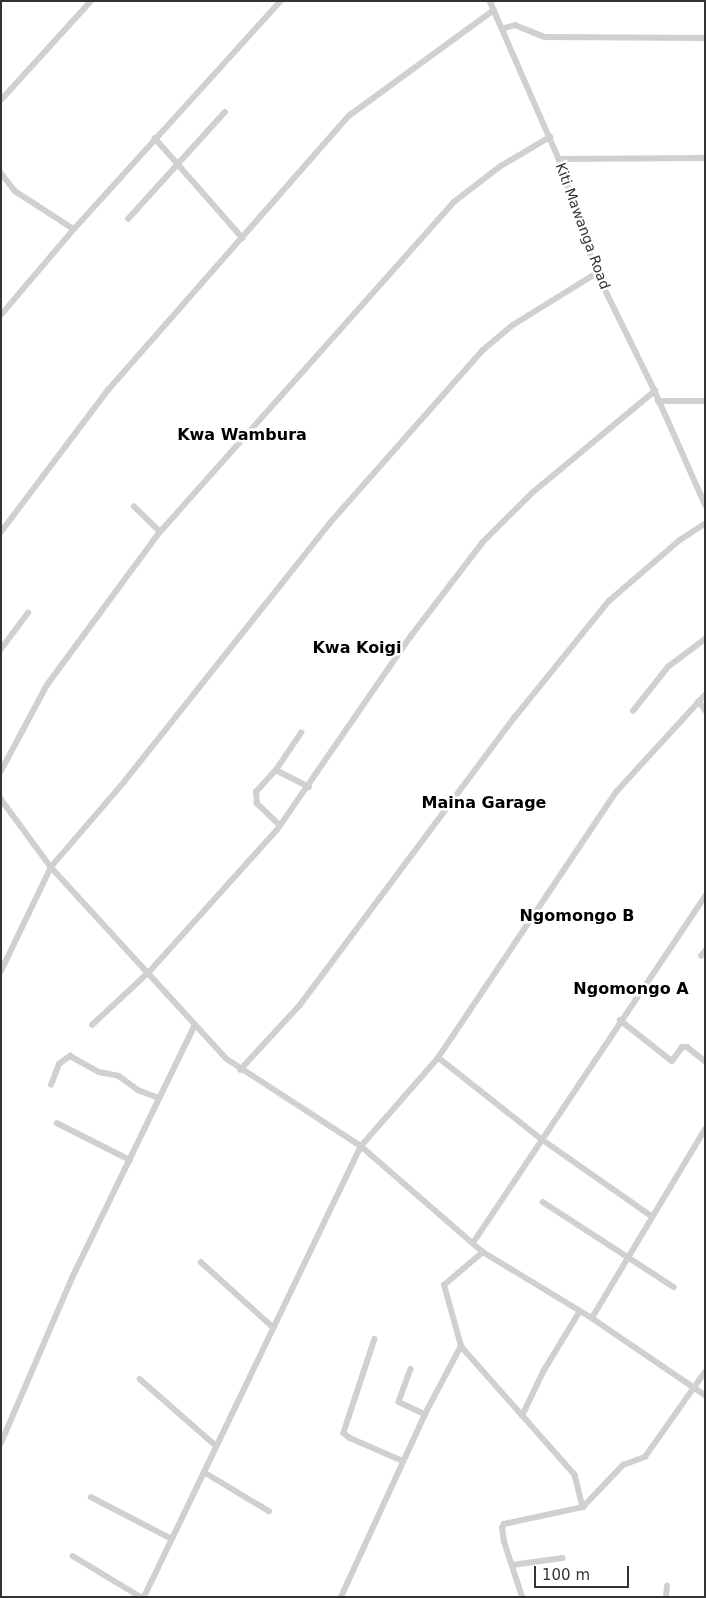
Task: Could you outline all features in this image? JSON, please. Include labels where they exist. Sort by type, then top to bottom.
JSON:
[{"type":"street","points":[[1,100],[91,1]]},
{"type":"street","points":[[1,315],[155,138],[281,1]]},
{"type":"street","name":"Kiti Mawanga Road","points":[[490,1],[559,159],[597,273],[655,391],[705,504]]},
{"type":"street","points":[[1,532],[108,390],[350,116],[494,10]]},
{"type":"street","points":[[502,29],[515,25],[545,37],[705,38]]},
{"type":"street","points":[[128,219],[176,162],[225,112]]},
{"type":"street","points":[[1,771],[46,685],[160,532],[454,202],[501,166],[550,137]]},
{"type":"street","points":[[155,138],[243,238]]},
{"type":"street","points":[[559,159],[705,158]]},
{"type":"street","points":[[1,173],[15,191],[74,229]]},
{"type":"street","points":[[1,971],[51,867],[124,782],[330,524],[483,350],[513,325],[597,273]]},
{"type":"street","points":[[92,1025],[149,972],[280,826],[309,787],[411,636],[482,543],[532,493],[655,391]]},
{"type":"street","points":[[658,401],[705,401]]},
{"type":"street","points":[[134,507],[160,532]]},
{"type":"street","points":[[240,1070],[300,1004],[515,717],[609,601],[680,540],[705,524]]},
{"type":"street","points":[[1,649],[28,613]]},
{"type":"street","points":[[633,711],[668,667],[705,639]]},
{"type":"street","points":[[73,1556],[143,1597],[361,1146],[438,1058],[617,790],[705,695]]},
{"type":"street","points":[[699,701],[705,710]]},
{"type":"street","points":[[280,826],[256,799],[259,786],[276,770],[301,733]]},
{"type":"street","points":[[276,770],[309,787]]},
{"type":"street","points":[[1,799],[51,867],[149,972],[194,1025],[240,1070],[361,1146],[483,1252],[592,1318],[705,1395]]},
{"type":"street","points":[[473,1243],[620,1020],[705,896]]},
{"type":"street","points":[[699,903],[705,909]]},
{"type":"street","points":[[620,1020],[672,1061],[679,1050],[687,1047],[705,1060]]},
{"type":"street","points":[[1,1443],[73,1276],[194,1025]]},
{"type":"street","points":[[51,1085],[59,1064],[70,1056],[99,1072],[119,1076],[138,1090],[159,1098]]},
{"type":"street","points":[[438,1058],[542,1140],[652,1217]]},
{"type":"street","points":[[57,1123],[130,1160]]},
{"type":"street","points":[[592,1318],[628,1255],[705,1130]]},
{"type":"street","points":[[543,1202],[628,1255],[674,1287]]},
{"type":"street","points":[[483,1252],[444,1285],[461,1346],[575,1475],[583,1507]]},
{"type":"street","points":[[201,1262],[274,1328]]},
{"type":"street","points":[[522,1416],[543,1372],[580,1312]]},
{"type":"street","points":[[375,1339],[344,1433],[350,1438],[403,1462]]},
{"type":"street","points":[[340,1597],[425,1414],[461,1346]]},
{"type":"street","points":[[411,1369],[398,1402],[425,1414]]},
{"type":"street","points":[[522,1597],[502,1533],[504,1524],[583,1507],[623,1465],[645,1456],[696,1389],[705,1372]]},
{"type":"street","points":[[140,1380],[215,1445]]},
{"type":"street","points":[[204,1472],[269,1511]]},
{"type":"street","points":[[91,1497],[170,1538]]},
{"type":"street","points":[[512,1565],[563,1558]]},
{"type":"street","points":[[666,1597],[667,1586]]},
{"type":"district","name":"Kwa Wambura","points":[[242,435]]},
{"type":"district","name":"Kwa Koigi","points":[[357,648]]},
{"type":"district","name":"Maina Garage","points":[[484,803]]},
{"type":"district","name":"Ngomongo B","points":[[577,916]]},
{"type":"district","name":"Ngomongo A","points":[[631,989]]}]
